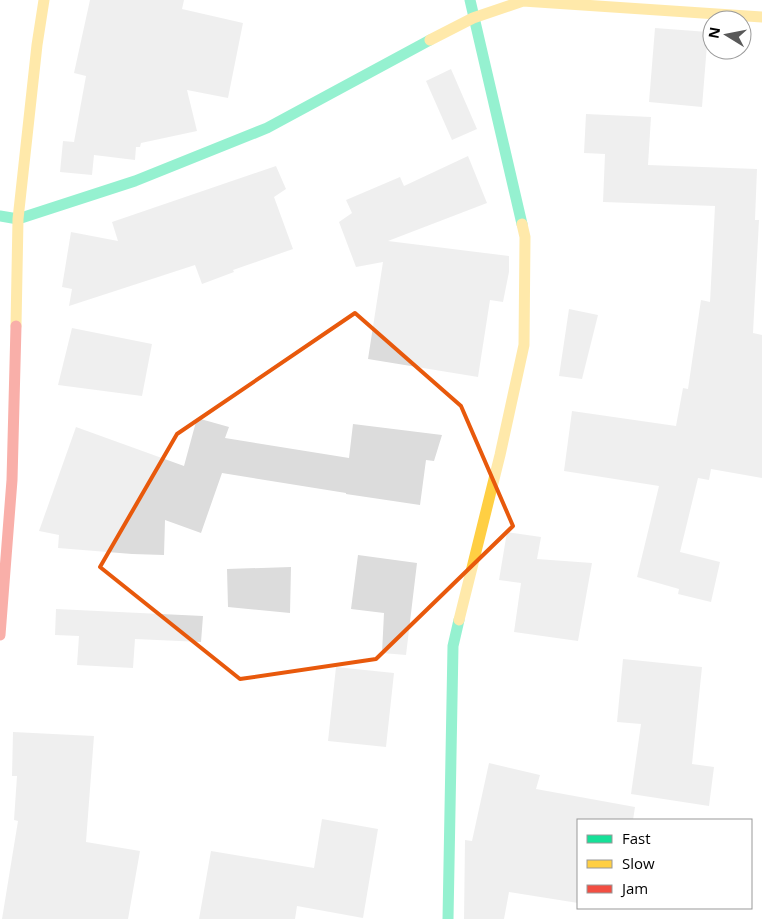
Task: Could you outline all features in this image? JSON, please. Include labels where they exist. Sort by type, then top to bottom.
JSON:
[{"type":"street","points":[[0,635],[12,480],[18,219],[37,46],[44,0]]},
{"type":"street","points":[[448,919],[454,646],[500,455],[524,345],[525,237],[470,0]]},
{"type":"street","points":[[0,216],[18,219],[135,181],[267,128],[383,64],[474,18],[523,1],[762,17]]},
{"type":"highlighted area","points":[[355,313],[461,406],[513,526],[376,659],[240,679],[100,567],[177,434]]},
{"type":"building","points":[[90,0],[184,0],[182,9],[243,23],[228,98],[187,90],[197,131],[141,143],[140,147],[136,147],[135,160],[94,155],[92,175],[60,172],[63,141],[74,142],[86,76],[74,73]]},
{"type":"building","points":[[655,28],[702,32],[702,60],[706,60],[702,107],[649,102]]},
{"type":"building","points":[[451,69],[477,129],[452,140],[426,81]]},
{"type":"building","points":[[586,114],[651,117],[648,165],[757,169],[755,220],[759,220],[753,333],[762,335],[762,478],[711,469],[709,480],[698,478],[680,552],[720,562],[711,602],[678,594],[679,589],[637,577],[659,486],[564,471],[572,411],[676,426],[683,388],[688,389],[701,300],[710,302],[715,206],[603,202],[605,154],[584,153]]},
{"type":"building","points":[[468,156],[487,203],[388,241],[509,256],[509,272],[503,302],[490,300],[478,377],[368,359],[383,262],[356,267],[339,222],[352,213],[346,200],[400,177],[404,186]]},
{"type":"building","points":[[276,166],[286,189],[274,197],[293,249],[233,270],[234,272],[202,284],[195,265],[69,306],[72,289],[62,287],[71,232],[118,241],[112,222]]},
{"type":"building","points":[[569,309],[598,315],[582,379],[559,376]]},
{"type":"building","points":[[72,328],[152,344],[142,396],[58,385]]},
{"type":"building","points":[[197,418],[229,427],[225,438],[349,458],[353,424],[442,435],[434,461],[426,460],[420,505],[222,473],[201,533],[165,520],[164,555],[58,548],[59,535],[39,531],[76,427],[184,466]]},
{"type":"building","points":[[507,532],[541,537],[537,559],[592,563],[578,641],[514,632],[521,583],[499,580]]},
{"type":"building","points":[[358,555],[417,563],[406,655],[382,653],[384,613],[351,609]]},
{"type":"building","points":[[291,567],[290,613],[228,607],[227,569]]},
{"type":"building","points":[[56,609],[203,616],[201,642],[135,639],[133,668],[77,665],[79,636],[55,635]]},
{"type":"building","points":[[623,659],[702,667],[692,764],[714,767],[709,806],[631,794],[641,724],[617,722]]},
{"type":"building","points":[[336,667],[394,673],[386,747],[328,741]]},
{"type":"building","points":[[13,732],[94,736],[86,842],[140,851],[128,919],[2,919],[18,821],[14,820],[17,776],[12,776]]},
{"type":"building","points":[[489,763],[540,775],[536,789],[635,807],[633,819],[577,819],[577,903],[509,892],[504,919],[464,919],[465,840],[472,841]]},
{"type":"building","points":[[322,819],[378,829],[363,918],[297,906],[295,919],[199,919],[211,851],[314,868]]},
{"type":"traffic: fast","points":[[470,0],[522,224]]},
{"type":"traffic: fast","points":[[0,216],[18,219],[135,181],[267,128],[430,40]]},
{"type":"traffic: fast","points":[[448,919],[453,646],[459,620]]},
{"type":"traffic: slow","points":[[16,326],[18,219],[37,45],[44,0]]},
{"type":"traffic: slow","points":[[430,40],[473,18],[523,1],[762,17]]},
{"type":"traffic: slow","points":[[459,620],[500,455],[524,345],[525,237],[522,224]]},
{"type":"traffic: jam","points":[[0,635],[12,480],[16,326]]}]
